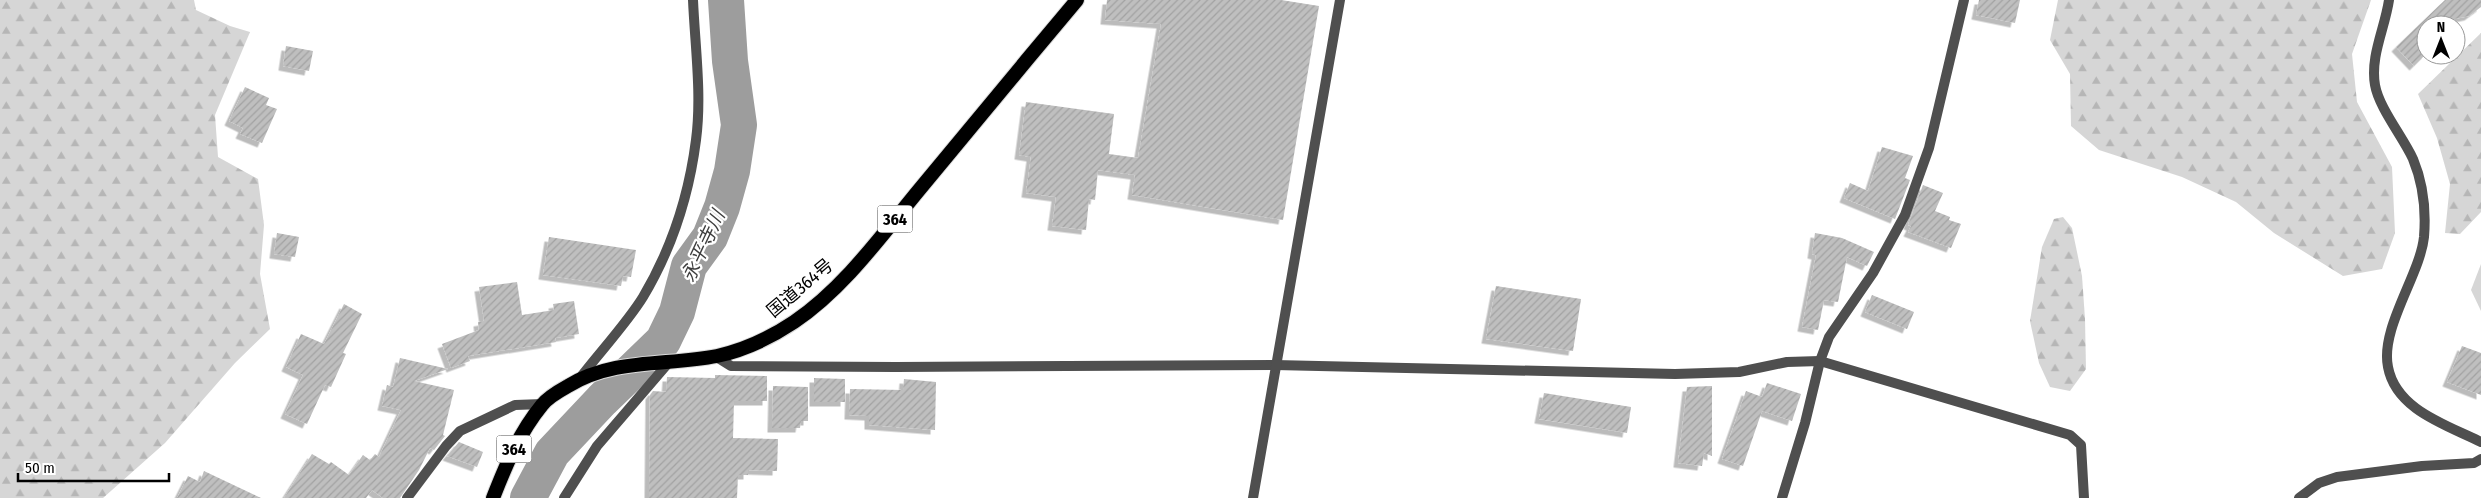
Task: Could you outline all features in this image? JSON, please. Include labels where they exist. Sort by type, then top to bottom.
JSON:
[{"type":"highway","name":"国道364号","points":[[493,498],[518,442],[543,404],[580,378],[595,372],[626,365],[715,356],[741,350],[771,336],[796,320],[835,288],[1077,0]]},
{"type":"street","points":[[580,378],[642,298],[674,233],[690,176],[696,138],[697,72],[693,0]]},
{"type":"street","points":[[1253,498],[1340,0]]},
{"type":"street","points":[[1782,498],[1805,423],[1820,360],[1829,337],[1873,273],[1905,215],[1929,148],[1964,0]]},
{"type":"street","points":[[2389,0],[2386,19],[2374,59],[2375,86],[2413,160],[2424,202],[2424,238],[2413,272],[2398,307],[2389,343],[2388,367],[2398,394],[2418,410],[2481,442]]},
{"type":"street","points":[[715,356],[731,366],[775,367],[1275,364],[1675,374],[1739,372],[1787,362],[1820,360],[2070,435],[2081,445],[2084,498]]},
{"type":"street","points":[[564,498],[597,446],[665,361]]},
{"type":"street","points":[[407,498],[446,446],[460,432],[514,404],[543,404]]},
{"type":"street","points":[[2299,498],[2319,483],[2337,476],[2422,466],[2474,463],[2481,459]]},
{"type":"green space","points":[[0,0],[194,0],[196,10],[230,26],[250,32],[215,115],[218,157],[258,179],[264,225],[260,274],[270,329],[235,363],[165,443],[103,498],[0,498]]},
{"type":"green space","points":[[2058,0],[2371,0],[2352,54],[2357,102],[2392,167],[2395,233],[2382,269],[2343,276],[2274,233],[2236,202],[2182,177],[2099,150],[2071,126],[2070,74],[2050,40]]},
{"type":"green space","points":[[2481,33],[2481,212],[2460,234],[2445,233],[2450,184],[2437,138],[2418,94],[2448,65],[2466,65],[2466,48]]},
{"type":"green space","points":[[2063,217],[2072,228],[2082,276],[2085,319],[2086,369],[2070,391],[2050,387],[2039,363],[2030,321],[2042,247],[2054,219]]},
{"type":"green space","points":[[2481,264],[2481,311],[2471,290]]},
{"type":"building","points":[[1107,0],[1281,0],[1319,6],[1283,220],[1132,195],[1135,175],[1098,170],[1095,200],[1089,199],[1086,230],[1052,226],[1056,197],[1026,193],[1031,157],[1019,155],[1026,102],[1114,114],[1109,154],[1138,158],[1161,24],[1105,20]]},
{"type":"building","points":[[1979,0],[2020,0],[2015,23],[1976,15]]},
{"type":"building","points":[[2445,0],[2481,0],[2481,7],[2469,16],[2429,15]]},
{"type":"building","points":[[2416,28],[2416,64],[2414,66],[2396,47]]},
{"type":"building","points":[[286,46],[313,51],[309,71],[283,66]]},
{"type":"building","points":[[245,87],[269,98],[266,105],[277,109],[262,143],[240,134],[243,128],[229,121]]},
{"type":"building","points":[[1882,147],[1913,156],[1905,178],[1910,180],[1895,219],[1844,198],[1850,183],[1868,191]]},
{"type":"building","points":[[1923,185],[1943,193],[1935,211],[1950,217],[1949,220],[1961,224],[1951,248],[1908,232],[1911,226],[1908,225]]},
{"type":"building","points":[[277,233],[299,237],[295,257],[274,254]]},
{"type":"building","points":[[1815,233],[1842,238],[1874,252],[1867,266],[1847,257],[1838,302],[1824,300],[1818,330],[1802,327],[1816,255],[1812,254]]},
{"type":"building","points":[[549,237],[636,250],[631,277],[623,276],[621,286],[543,275]]},
{"type":"building","points":[[517,282],[522,315],[554,310],[553,304],[574,301],[579,334],[555,338],[556,342],[468,356],[470,361],[451,368],[442,344],[479,330],[478,322],[484,321],[479,287]]},
{"type":"building","points":[[1496,286],[1581,299],[1573,351],[1486,339]]},
{"type":"building","points":[[1872,295],[1914,312],[1907,329],[1865,312]]},
{"type":"building","points":[[344,304],[362,314],[343,353],[346,354],[331,387],[325,385],[307,424],[285,414],[303,375],[286,367],[301,334],[324,344]]},
{"type":"building","points":[[2462,346],[2481,353],[2481,395],[2447,382]]},
{"type":"building","points":[[400,358],[448,369],[414,381],[454,390],[443,435],[445,436],[434,450],[430,448],[419,470],[400,498],[383,498],[372,490],[366,498],[284,498],[312,454],[329,464],[331,462],[349,475],[363,455],[370,460],[375,454],[379,457],[401,410],[382,406],[387,385],[393,387]]},
{"type":"building","points":[[715,375],[767,376],[767,401],[734,401],[733,438],[778,439],[777,471],[748,470],[748,475],[738,475],[737,498],[649,498],[650,395],[653,391],[666,392],[667,377],[715,378]]},
{"type":"building","points":[[814,378],[845,379],[845,402],[814,402]]},
{"type":"building","points":[[904,379],[936,382],[935,430],[869,425],[869,416],[849,415],[850,389],[903,390]]},
{"type":"building","points":[[1767,383],[1801,394],[1792,421],[1762,411],[1743,466],[1722,459],[1746,391],[1762,397]]},
{"type":"building","points":[[773,386],[808,387],[808,421],[801,421],[800,428],[772,428]]},
{"type":"building","points":[[1712,386],[1712,456],[1704,453],[1702,466],[1678,463],[1687,387]]},
{"type":"building","points":[[1544,393],[1631,407],[1627,433],[1539,419]]},
{"type":"building","points":[[459,442],[483,452],[477,467],[447,456]]},
{"type":"building","points":[[204,471],[261,498],[177,498],[188,476],[200,482]]},
{"type":"waterway","name":"永平寺川","points":[[528,498],[552,453],[602,400],[663,341],[677,312],[689,266],[710,237],[722,207],[732,171],[739,125],[730,61],[726,0]]}]
